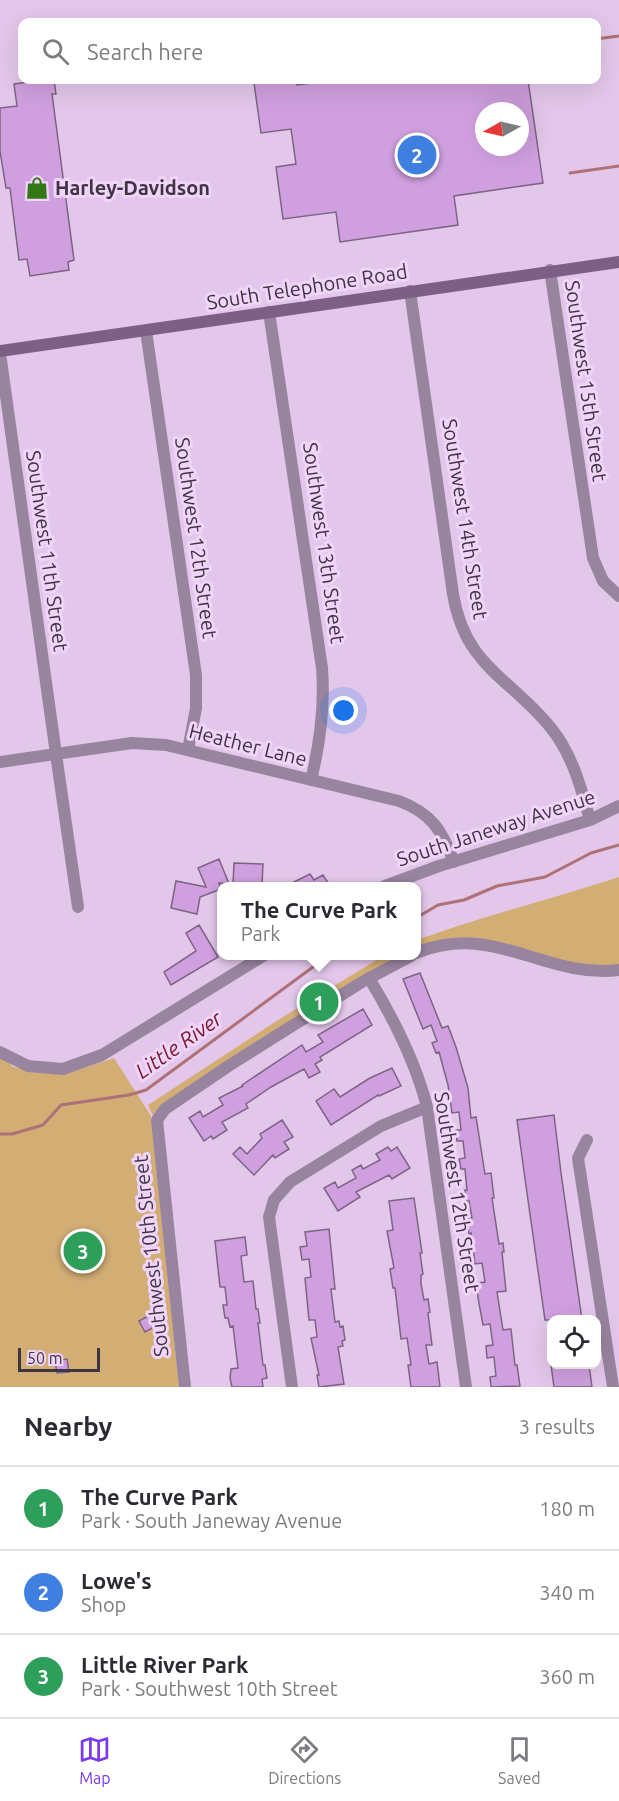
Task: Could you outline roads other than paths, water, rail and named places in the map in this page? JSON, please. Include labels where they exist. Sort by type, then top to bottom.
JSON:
[{"type":"main road","name":"South Telephone Road","points":[[0,352],[550,270],[619,262]]},
{"type":"street","name":"Southwest 15th Street","points":[[550,270],[593,558],[603,581],[619,596]]},
{"type":"street","name":"Southwest 14th Street","points":[[410,291],[453,594],[460,624],[469,644],[482,660],[537,713],[561,742],[576,775],[590,820]]},
{"type":"street","name":"Southwest 13th Street","points":[[269,312],[322,668],[321,736],[311,780]]},
{"type":"street","name":"Southwest 12th Street","points":[[146,331],[196,675],[196,708],[188,750]]},
{"type":"street","name":"Southwest 11th Street","points":[[0,352],[78,907]]},
{"type":"street","name":"Heather Lane","points":[[0,762],[144,743],[166,745],[413,806],[424,813],[442,833],[454,862]]},
{"type":"street","name":"South Janeway Avenue","points":[[396,882],[590,820],[619,806]]},
{"type":"street","points":[[421,951],[435,946],[465,942],[490,944],[561,966],[587,970],[619,970]]},
{"type":"street","points":[[0,1052],[28,1066],[63,1069],[102,1055],[245,960]]},
{"type":"street","points":[[369,978],[403,960]]},
{"type":"street","name":"Southwest 12th Street","points":[[369,978],[381,998],[417,1075],[427,1107],[466,1387]]},
{"type":"street","name":"Southwest 10th Street","points":[[185,1387],[157,1120],[165,1109],[369,978]]},
{"type":"street","points":[[292,1387],[270,1216],[274,1200],[290,1182],[381,1126],[427,1107]]},
{"type":"street","points":[[587,1140],[578,1158],[613,1387]]},
{"type":"waterway","points":[[601,38],[619,36]]},
{"type":"waterway","points":[[570,173],[619,166]]},
{"type":"waterway","name":"Little River","points":[[421,915],[438,905],[464,900],[497,886],[545,877],[591,853],[619,845]]},
{"type":"waterway","name":"Little River","points":[[0,1134],[12,1134],[43,1125],[61,1105],[129,1095],[146,1090],[323,960]]},
{"type":"place","name":"Lowe's","points":[[417,155]]},
{"type":"place","name":"Harley-Davidson","points":[[37,188]]},
{"type":"place","name":"The Curve Park","points":[[319,1002]]},
{"type":"place","name":"Little River Park","points":[[83,1251]]}]
